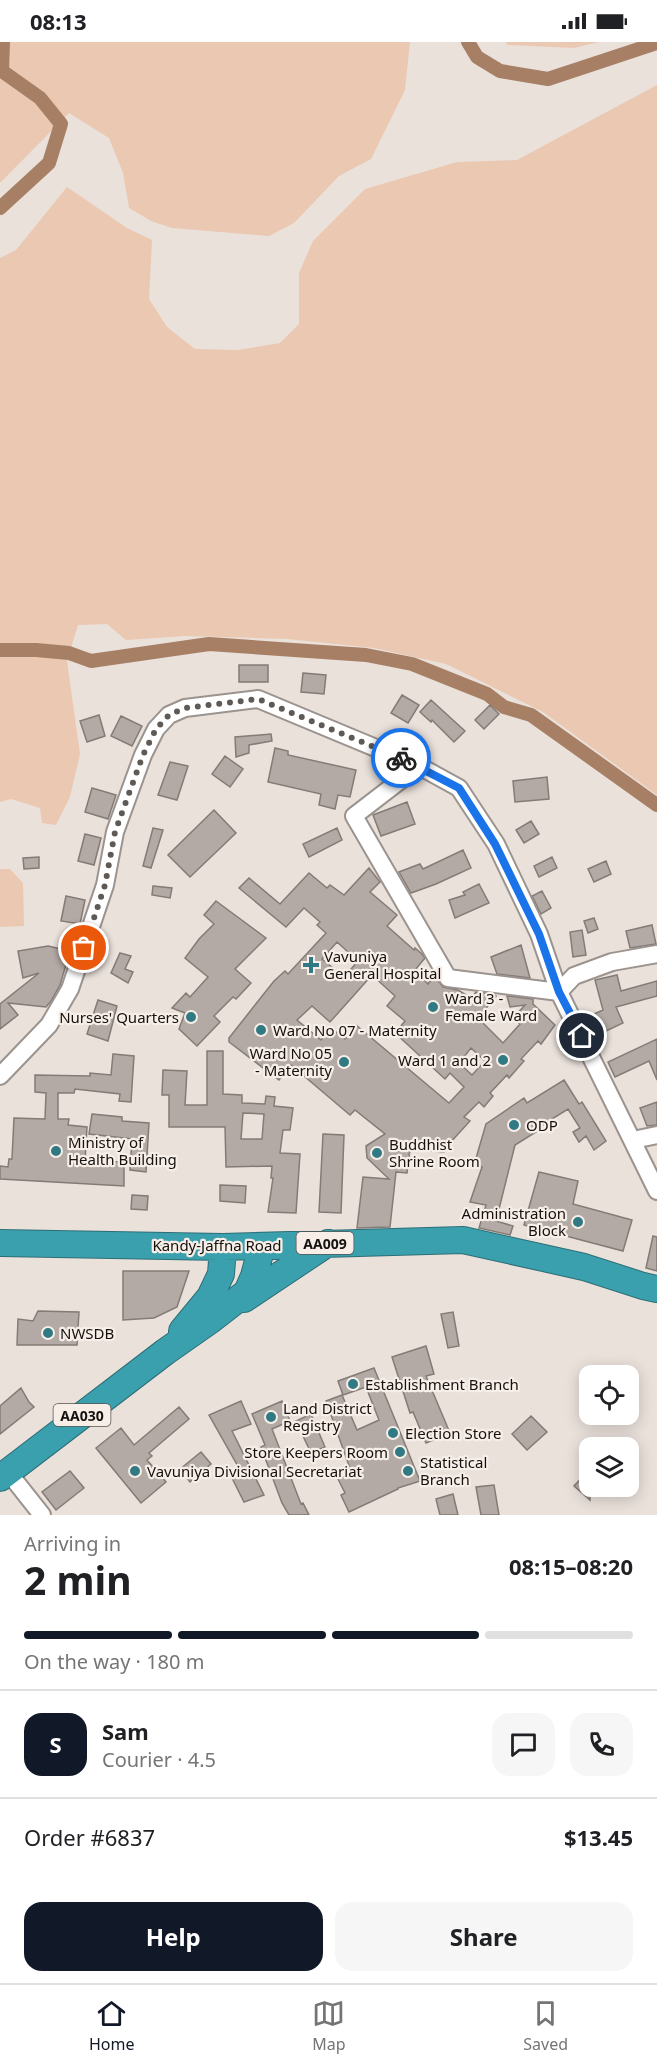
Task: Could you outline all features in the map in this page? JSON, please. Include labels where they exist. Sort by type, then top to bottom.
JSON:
[{"type":"highway","name":"Kandy-Jaffna Road","points":[[0,1243],[223,1247],[463,1240],[584,1267],[652,1291]]},
{"type":"highway","points":[[212,1320],[329,1243]]},
{"type":"highway","name":"AA030","points":[[4,1475],[247,1292],[262,1246]]},
{"type":"highway","name":"AA030","points":[[165,1352],[210,1297],[221,1274],[223,1247]]},
{"type":"street","points":[[0,1076],[49,1025],[70,989],[105,885],[115,832],[143,755],[156,729],[169,715],[185,708],[258,699],[419,766],[459,788],[495,844],[539,934],[559,992],[657,1191]]},
{"type":"street","points":[[419,766],[354,816],[448,978],[559,992]]},
{"type":"street","points":[[559,992],[574,976],[612,962],[657,954]]},
{"type":"street","points":[[633,1140],[657,1135]]},
{"type":"street","points":[[4,1475],[42,1515]]},
{"type":"shaded area","points":[[0,42],[410,42],[405,90],[371,159],[339,176],[294,223],[269,236],[172,228],[151,221],[129,208],[123,173],[109,138],[69,113],[0,183]]},
{"type":"shaded area","points":[[506,42],[599,42],[574,48],[507,45]]},
{"type":"shaded area","points":[[657,85],[657,795],[543,712],[446,664],[374,648],[287,639],[186,636],[126,640],[107,624],[78,625],[67,661],[80,754],[70,797],[56,825],[42,823],[40,808],[11,799],[0,802],[0,258],[16,250],[67,187],[127,228],[152,240],[149,299],[167,327],[195,349],[237,350],[280,343],[299,324],[299,273],[313,241],[365,189],[457,162],[517,160]]},
{"type":"shaded area","points":[[0,869],[10,869],[23,883],[24,926],[0,927]]},
{"type":"building","points":[[239,665],[268,665],[268,682],[239,682]]},
{"type":"building","points":[[303,673],[326,675],[324,694],[301,692]]},
{"type":"building","points":[[402,695],[419,705],[408,723],[391,713]]},
{"type":"building","points":[[431,700],[465,731],[454,742],[432,720],[431,722],[420,712]]},
{"type":"building","points":[[490,705],[499,714],[484,729],[475,720]]},
{"type":"building","points":[[99,715],[105,736],[87,742],[80,721]]},
{"type":"building","points":[[121,716],[142,726],[132,746],[111,736]]},
{"type":"building","points":[[271,734],[272,741],[249,745],[249,753],[236,757],[235,737]]},
{"type":"building","points":[[275,748],[288,751],[288,755],[356,770],[350,797],[338,795],[335,809],[319,805],[321,794],[268,782]]},
{"type":"building","points":[[225,756],[243,769],[230,787],[212,774]]},
{"type":"building","points":[[170,762],[188,766],[177,800],[158,795]]},
{"type":"building","points":[[547,777],[549,799],[515,802],[513,781]]},
{"type":"building","points":[[92,788],[116,795],[108,819],[85,812]]},
{"type":"building","points":[[407,802],[415,824],[381,836],[373,815]]},
{"type":"building","points":[[214,810],[236,833],[190,877],[168,855]]},
{"type":"building","points":[[531,821],[539,834],[524,843],[516,830]]},
{"type":"building","points":[[153,828],[163,830],[151,868],[143,866]]},
{"type":"building","points":[[337,828],[342,840],[309,857],[303,844]]},
{"type":"building","points":[[85,834],[101,838],[94,865],[78,861]]},
{"type":"building","points":[[463,850],[471,868],[411,893],[399,872],[420,864],[423,869]]},
{"type":"building","points":[[39,857],[39,868],[24,869],[23,858]]},
{"type":"building","points":[[552,857],[557,868],[539,877],[534,866]]},
{"type":"building","points":[[606,861],[611,874],[594,882],[588,869]]},
{"type":"building","points":[[369,868],[380,882],[370,892],[397,915],[387,926],[425,958],[415,970],[428,984],[434,975],[443,987],[458,990],[471,998],[476,992],[494,994],[496,996],[478,1018],[503,1043],[520,1024],[513,1018],[525,1005],[510,1007],[507,996],[533,999],[533,1004],[555,1025],[541,1044],[538,1041],[521,1059],[524,1061],[509,1078],[507,1075],[490,1093],[493,1096],[484,1107],[479,1102],[464,1117],[470,1121],[444,1152],[410,1149],[407,1173],[396,1172],[390,1227],[357,1228],[363,1177],[389,1179],[367,1158],[366,1146],[385,1134],[355,1110],[350,1115],[291,1065],[279,1080],[229,1042],[229,1038],[274,981],[285,971],[288,974],[326,933],[317,925],[320,922],[304,908],[286,927],[239,888],[249,878],[280,904],[309,873],[327,888],[330,885],[344,895]],"holes":[[[337,942],[358,961],[344,977],[322,959]],[[372,975],[395,996],[387,1006],[405,1021],[395,1033],[445,1079],[450,1073],[464,1087],[449,1103],[356,1025],[345,1039],[331,1028],[321,1040],[297,1020],[312,1006],[330,1022]],[[471,1048],[485,1061],[472,1075],[459,1063]]]},
{"type":"building","points":[[479,884],[489,903],[455,918],[449,900],[465,895],[463,892]]},
{"type":"building","points":[[153,886],[172,888],[170,898],[152,895]]},
{"type":"building","points":[[542,891],[551,908],[541,914],[532,896]]},
{"type":"building","points":[[66,896],[85,900],[80,924],[61,921]]},
{"type":"building","points":[[216,901],[266,938],[235,969],[251,983],[236,999],[233,997],[214,1016],[220,1022],[197,1046],[179,1029],[185,1013],[172,1008],[186,993],[190,997],[208,977],[185,958],[214,924],[204,915]]},
{"type":"building","points":[[594,918],[598,929],[588,933],[584,921]]},
{"type":"building","points":[[652,925],[656,944],[630,948],[626,931]]},
{"type":"building","points":[[582,930],[586,955],[573,957],[570,932]]},
{"type":"building","points":[[521,945],[530,978],[497,974],[491,957]]},
{"type":"building","points":[[48,946],[70,951],[60,985],[51,1001],[46,1007],[8,1003],[18,1015],[0,1029],[0,1004],[39,973],[23,978],[18,951]]},
{"type":"building","points":[[120,953],[131,956],[125,969],[133,972],[128,983],[111,973]]},
{"type":"building","points":[[617,975],[621,991],[657,981],[657,996],[616,1007],[623,1023],[602,1033],[594,1014],[603,1010],[595,980]]},
{"type":"building","points":[[98,1000],[117,1006],[108,1041],[87,1034]]},
{"type":"building","points":[[657,1039],[657,1080],[649,1061],[615,1077],[608,1062]]},
{"type":"building","points":[[207,1051],[223,1051],[223,1094],[242,1095],[242,1103],[265,1104],[266,1096],[275,1097],[274,1106],[293,1108],[290,1130],[283,1130],[280,1153],[300,1154],[296,1213],[268,1212],[273,1178],[271,1178],[272,1166],[226,1167],[225,1127],[169,1127],[169,1095],[162,1095],[163,1070],[187,1071],[185,1105],[207,1105]],"holes":[[[243,1113],[264,1114],[262,1139],[241,1139]]]},
{"type":"building","points":[[113,1054],[134,1056],[131,1102],[119,1101],[120,1094],[75,1089],[74,1093],[58,1093],[58,1119],[69,1119],[68,1125],[87,1127],[85,1161],[124,1162],[124,1186],[0,1179],[0,1166],[8,1167],[9,1159],[12,1159],[14,1118],[45,1119],[46,1093],[35,1092],[35,1075],[90,1076],[90,1073],[111,1075]]},
{"type":"building","name":"ODP","points":[[564,1080],[579,1104],[582,1102],[606,1141],[594,1150],[586,1136],[579,1142],[573,1132],[580,1128],[568,1109],[539,1127],[539,1130],[515,1145],[496,1221],[513,1226],[510,1235],[479,1228],[486,1205],[470,1202],[482,1167],[474,1165],[486,1124],[524,1098],[527,1103]]},
{"type":"building","points":[[657,1102],[657,1125],[647,1126],[640,1108]]},
{"type":"building","points":[[92,1114],[122,1117],[122,1121],[149,1123],[146,1172],[130,1170],[132,1139],[89,1134]]},
{"type":"building","points":[[323,1134],[344,1135],[341,1213],[319,1212]]},
{"type":"building","name":"Administration Block","points":[[539,1172],[578,1181],[573,1204],[632,1220],[623,1251],[524,1225]]},
{"type":"building","points":[[220,1185],[246,1186],[245,1203],[220,1201]]},
{"type":"building","points":[[132,1195],[148,1196],[147,1210],[131,1209]]},
{"type":"building","points":[[653,1236],[657,1237],[657,1271],[646,1268]]},
{"type":"building","points":[[123,1271],[189,1271],[177,1307],[154,1318],[123,1320]]},
{"type":"building","name":"NWSDB","points":[[38,1311],[79,1312],[77,1345],[17,1345],[18,1319],[33,1321]]},
{"type":"building","points":[[453,1312],[459,1346],[448,1348],[441,1314]]},
{"type":"building","points":[[426,1346],[434,1374],[426,1376],[450,1433],[426,1443],[413,1412],[410,1413],[392,1357]]},
{"type":"building","points":[[374,1368],[420,1481],[398,1488],[349,1512],[341,1495],[345,1493],[338,1479],[352,1474],[326,1401],[342,1395],[357,1430],[379,1420],[366,1387],[343,1395],[338,1381]]},
{"type":"building","points":[[21,1388],[34,1407],[0,1434],[0,1406]]},
{"type":"building","points":[[241,1401],[251,1424],[232,1431],[264,1495],[244,1502],[231,1476],[240,1470],[209,1415]]},
{"type":"building","points":[[282,1401],[290,1421],[272,1429],[301,1504],[303,1503],[309,1515],[289,1515],[282,1503],[261,1447],[265,1445],[252,1414]]},
{"type":"building","name":"Vavuniya Divisional Secretariat","points":[[179,1407],[189,1419],[149,1453],[152,1456],[147,1460],[166,1482],[141,1503],[96,1448],[121,1428],[134,1445]]},
{"type":"building","points":[[311,1414],[325,1447],[311,1453],[296,1421]]},
{"type":"building","points":[[531,1416],[547,1432],[527,1450],[512,1434]]},
{"type":"building","points":[[201,1452],[211,1464],[190,1482],[180,1469]]},
{"type":"building","points":[[70,1471],[84,1488],[56,1510],[42,1492]]},
{"type":"building","points":[[579,1481],[579,1490],[574,1486]]},
{"type":"building","points":[[494,1485],[499,1515],[481,1515],[476,1487]]},
{"type":"building","points":[[453,1494],[458,1515],[440,1515],[436,1499]]},
{"type":"waterway","points":[[0,208],[49,163],[61,124],[40,98],[2,71],[3,42]]},
{"type":"waterway","points":[[468,42],[477,57],[500,71],[548,79],[657,43]]},
{"type":"waterway","points":[[0,650],[69,653],[91,661],[209,644],[366,655],[412,664],[487,694],[504,707],[531,715],[657,805]]},
{"type":"way so far","points":[[84,948],[105,885],[115,832],[143,755],[156,729],[169,715],[185,708],[258,699],[401,758]]},
{"type":"place","name":"Vavuniya General Hospital","points":[[311,965]]},
{"type":"place","name":"Ward 3 - Female Ward","points":[[433,1007]]},
{"type":"place","name":"Nurses' Quarters","points":[[191,1017]]},
{"type":"place","name":"Ward No 07 - Maternity","points":[[261,1030]]},
{"type":"place","name":"Ward 1 and 2","points":[[503,1060]]},
{"type":"place","name":"Ward No 05 - Maternity","points":[[344,1062]]},
{"type":"place","name":"ODP","points":[[514,1125]]},
{"type":"place","name":"Ministry of Health Building","points":[[56,1151]]},
{"type":"place","name":"Buddhist Shrine Room","points":[[377,1153]]},
{"type":"place","name":"Administration Block","points":[[578,1222]]},
{"type":"place","name":"NWSDB","points":[[48,1333]]},
{"type":"place","name":"Establishment Branch","points":[[353,1384]]},
{"type":"place","name":"Land District Registry","points":[[271,1417]]},
{"type":"place","name":"Election Store","points":[[393,1433]]},
{"type":"place","name":"Store Keepers Room","points":[[400,1452]]},
{"type":"place","name":"Vavuniya Divisional Secretariat","points":[[135,1471]]},
{"type":"place","name":"Statistical Branch","points":[[408,1471]]},
{"type":"route","points":[[401,758],[459,788],[495,844],[539,934],[559,992],[582,1036]]}]
